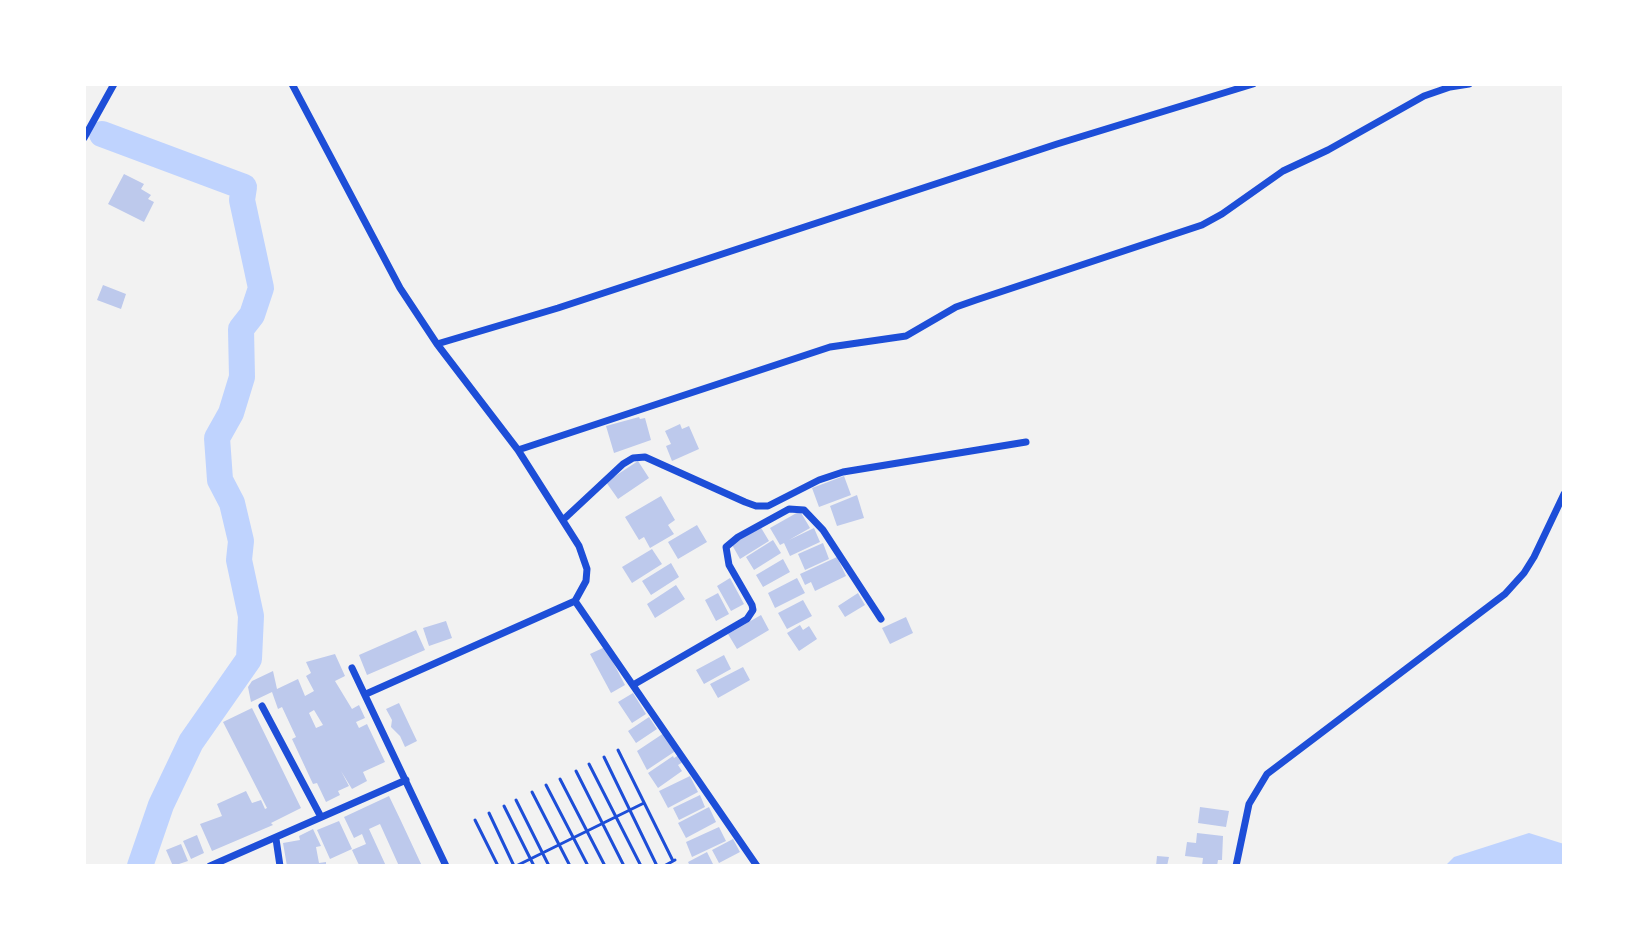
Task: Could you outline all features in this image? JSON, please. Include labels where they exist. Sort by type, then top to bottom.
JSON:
[{"type":"street","points":[[84,138],[114,84]]},
{"type":"street","points":[[292,84],[400,288],[437,344],[518,450],[564,519],[587,569],[586,581],[575,601],[366,694]]},
{"type":"street","points":[[437,344],[558,308],[1057,144],[1253,84]]},
{"type":"street","points":[[518,450],[830,347],[906,336],[956,307],[1202,225],[1283,171],[1328,150],[1424,96],[1469,84]]},
{"type":"street","points":[[564,519],[633,458],[645,457],[745,502],[768,506],[819,480],[843,472],[1026,442]]},
{"type":"street","points":[[1236,866],[1249,804],[1259,785],[1283,760],[1515,584],[1534,557],[1564,494]]},
{"type":"street","points":[[633,685],[708,643],[750,615],[752,605],[725,558],[726,547],[789,509],[804,510],[816,522],[881,619]]},
{"type":"street","points":[[575,601],[757,866]]},
{"type":"street","points":[[352,668],[446,866]]},
{"type":"street","points":[[262,706],[321,817]]},
{"type":"street","points":[[210,866],[406,780]]},
{"type":"street","points":[[276,839],[280,866]]},
{"type":"path","points":[[618,750],[670,863]]},
{"type":"path","points":[[604,757],[657,866]]},
{"type":"path","points":[[589,764],[641,866]]},
{"type":"path","points":[[576,771],[624,866]]},
{"type":"path","points":[[560,779],[605,866]]},
{"type":"path","points":[[546,785],[588,866]]},
{"type":"path","points":[[532,792],[570,866]]},
{"type":"path","points":[[516,800],[549,866]]},
{"type":"path","points":[[489,813],[515,866],[644,803]]},
{"type":"path","points":[[504,806],[534,866]]},
{"type":"path","points":[[475,820],[498,866]]},
{"type":"water","points":[[1529,833],[1564,844],[1564,866],[1445,866],[1454,857]]},
{"type":"building","points":[[124,174],[144,184],[141,189],[151,195],[148,199],[154,202],[144,222],[108,204]]},
{"type":"building","points":[[103,285],[126,294],[121,309],[97,300]]},
{"type":"building","points":[[645,418],[651,440],[614,453],[606,426]]},
{"type":"building","points":[[680,424],[682,429],[689,426],[699,449],[672,461],[666,446],[671,444],[665,431]]},
{"type":"building","points":[[638,461],[649,478],[618,499],[606,482]]},
{"type":"building","points":[[844,476],[851,495],[819,507],[812,488]]},
{"type":"building","points":[[857,495],[864,518],[837,526],[830,506]]},
{"type":"building","points":[[661,496],[675,520],[668,525],[674,534],[650,548],[644,537],[639,540],[625,517]]},
{"type":"building","points":[[800,511],[810,528],[789,540],[814,528],[820,542],[790,556],[784,543],[780,545],[770,528]]},
{"type":"building","points":[[697,525],[707,542],[678,559],[668,542]]},
{"type":"building","points":[[760,526],[769,541],[740,559],[731,543]]},
{"type":"building","points":[[773,540],[781,553],[754,570],[746,557]]},
{"type":"building","points":[[823,543],[829,559],[805,570],[798,554]]},
{"type":"building","points":[[652,549],[662,564],[632,583],[622,567]]},
{"type":"building","points":[[837,557],[846,576],[815,591],[811,582],[805,585],[800,574]]},
{"type":"building","points":[[783,559],[790,572],[763,587],[756,575]]},
{"type":"building","points":[[671,563],[679,577],[651,595],[642,581]]},
{"type":"building","points":[[730,578],[744,604],[731,611],[717,586]]},
{"type":"building","points":[[797,578],[805,593],[775,608],[768,593]]},
{"type":"building","points":[[676,585],[685,599],[655,618],[647,604]]},
{"type":"building","points":[[718,593],[729,614],[716,621],[705,600]]},
{"type":"building","points":[[858,593],[865,605],[845,617],[838,606]]},
{"type":"building","points":[[803,600],[812,616],[787,629],[778,613]]},
{"type":"building","points":[[761,615],[769,630],[737,649],[728,634]]},
{"type":"building","points":[[906,617],[913,633],[890,644],[882,628]]},
{"type":"building","points":[[446,621],[452,638],[429,646],[423,628]]},
{"type":"building","points":[[800,625],[803,630],[809,626],[817,639],[799,651],[787,633]]},
{"type":"building","points":[[416,630],[425,650],[367,675],[359,655]]},
{"type":"building","points":[[605,647],[625,685],[611,693],[590,654]]},
{"type":"building","points":[[335,654],[345,676],[335,681],[352,709],[359,705],[365,718],[356,722],[359,728],[367,724],[385,762],[363,772],[367,781],[352,789],[341,771],[349,786],[326,802],[317,783],[313,784],[292,739],[296,737],[282,707],[278,709],[272,692],[251,702],[248,687],[252,681],[273,671],[277,689],[298,679],[305,696],[314,691],[306,676],[311,673],[306,662]],"holes":[[[314,710],[323,725],[316,728],[309,713]]]},
{"type":"building","points":[[724,655],[731,669],[704,684],[696,670]]},
{"type":"building","points":[[743,667],[750,680],[718,698],[710,684]]},
{"type":"building","points":[[633,693],[646,714],[632,723],[618,702]]},
{"type":"building","points":[[399,703],[417,741],[405,747],[391,727],[392,720],[386,709]]},
{"type":"building","points":[[252,708],[301,808],[271,823],[273,825],[212,851],[200,824],[222,816],[217,804],[246,791],[252,803],[261,800],[267,808],[223,722]]},
{"type":"building","points":[[649,717],[657,729],[636,743],[628,731]]},
{"type":"building","points":[[664,733],[677,750],[647,770],[637,751]]},
{"type":"building","points":[[679,755],[683,762],[678,765],[682,771],[658,788],[648,773]]},
{"type":"building","points":[[690,776],[698,792],[668,808],[659,791]]},
{"type":"building","points":[[700,795],[705,807],[679,820],[673,808]]},
{"type":"building","points":[[389,796],[422,866],[399,866],[380,824],[369,829],[386,866],[360,866],[358,863],[352,850],[366,844],[362,834],[354,838],[344,817]]},
{"type":"building","points":[[709,807],[716,822],[686,838],[678,823]]},
{"type":"building","points":[[1200,807],[1229,811],[1226,827],[1198,823]]},
{"type":"building","points":[[339,821],[352,849],[330,859],[317,830]]},
{"type":"building","points":[[719,827],[726,841],[692,857],[686,842]]},
{"type":"building","points":[[313,829],[321,846],[316,847],[319,863],[326,862],[326,866],[287,866],[283,843],[300,840],[299,836]]},
{"type":"building","points":[[1197,833],[1223,836],[1222,860],[1218,860],[1217,866],[1202,866],[1203,858],[1185,856],[1187,842],[1196,843]]},
{"type":"building","points":[[197,835],[204,853],[191,859],[183,841]]},
{"type":"building","points":[[733,839],[740,852],[719,863],[712,850]]},
{"type":"building","points":[[181,844],[188,861],[173,866],[166,850]]},
{"type":"building","points":[[707,852],[714,866],[690,866],[688,862]]},
{"type":"building","points":[[1157,856],[1169,857],[1167,866],[1156,866]]},
{"type":"waterway","points":[[102,134],[244,187],[242,200],[261,288],[252,315],[241,329],[242,377],[231,413],[217,438],[220,480],[232,503],[241,541],[239,560],[251,616],[249,659],[191,742],[161,805],[140,866]]}]
